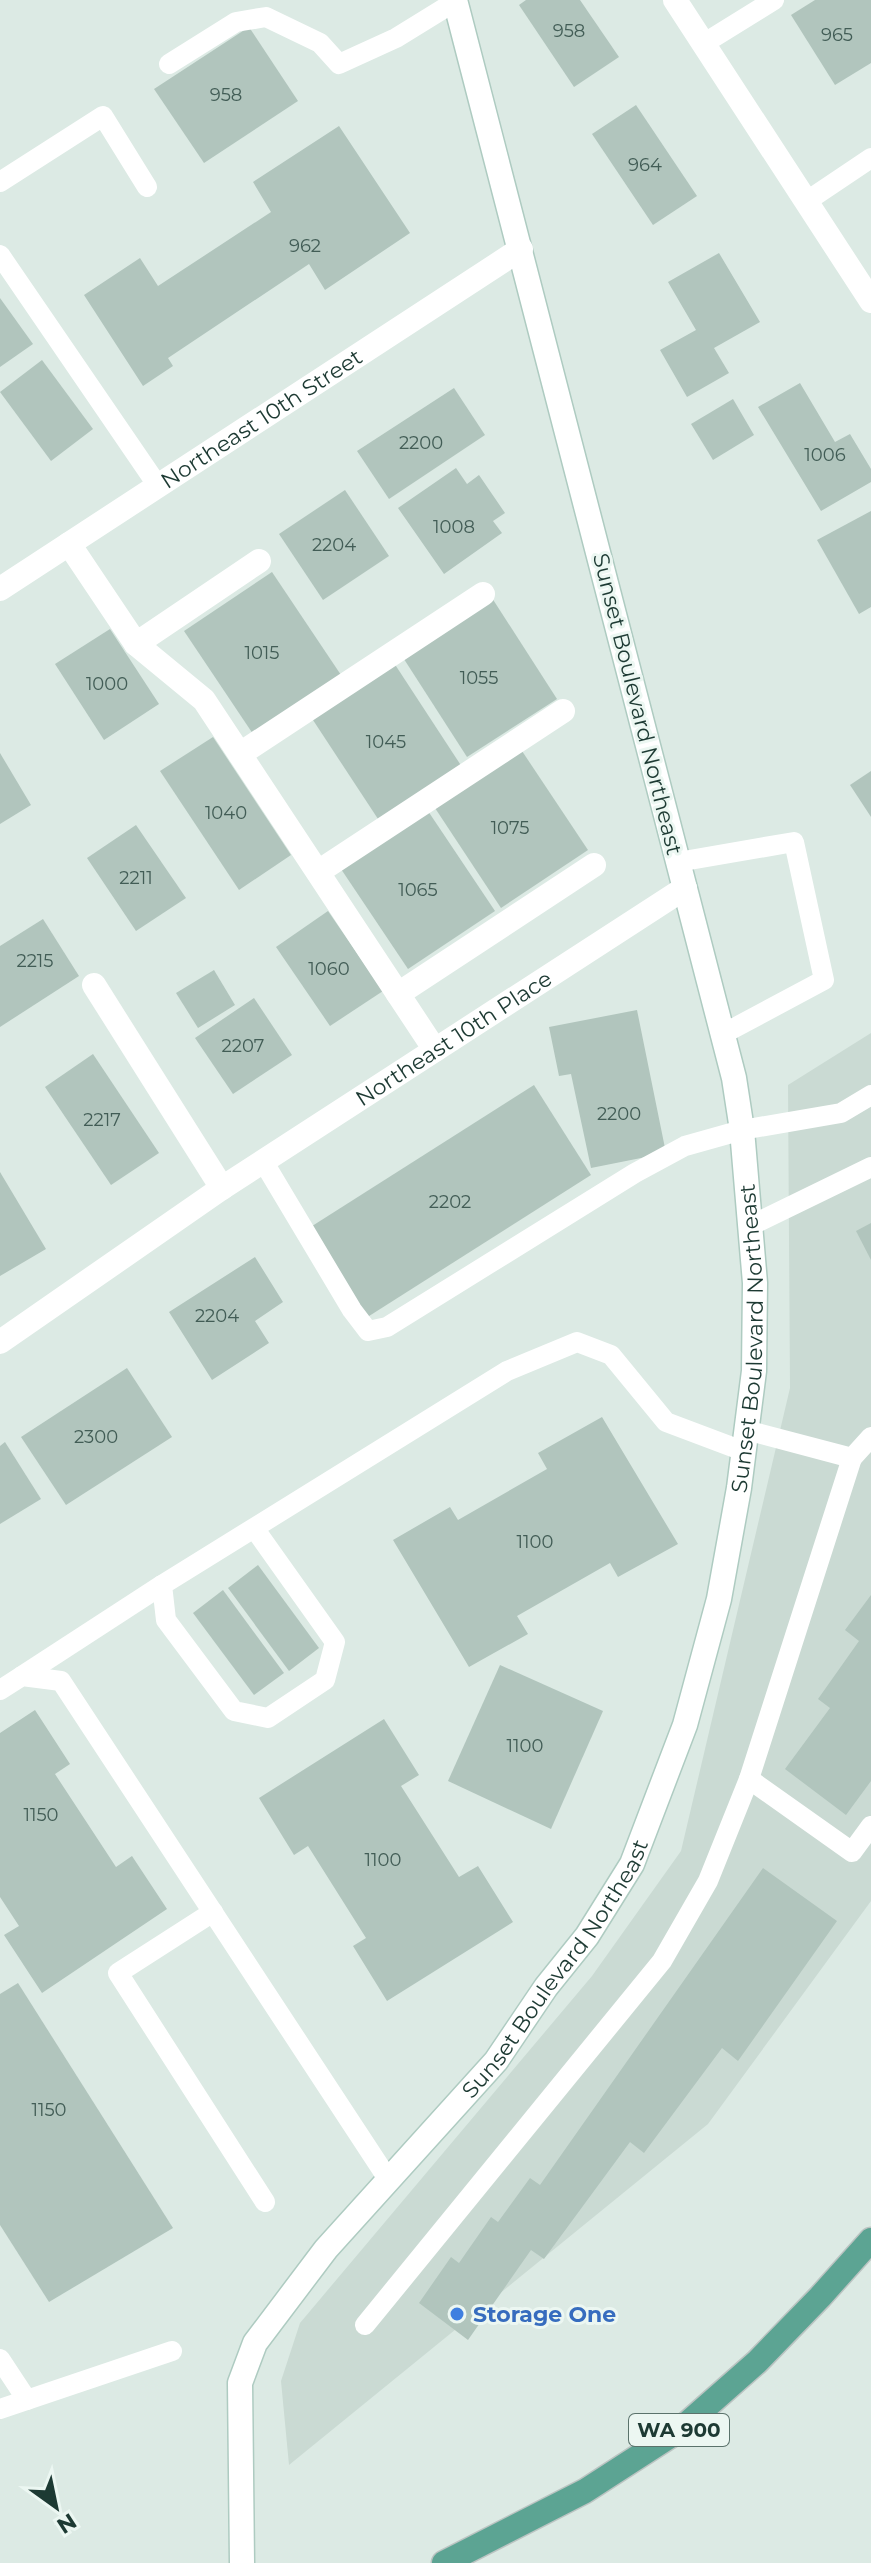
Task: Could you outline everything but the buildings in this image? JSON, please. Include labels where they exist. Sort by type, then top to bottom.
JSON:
[{"type":"main road","name":"WA 900","points":[[444,2563],[585,2491],[681,2429],[757,2362],[871,2240]]},
{"type":"street","name":"Sunset Boulevard Northeast","points":[[242,2563],[240,2383],[255,2343],[326,2249],[496,2061],[546,1987],[587,1936],[632,1864],[685,1725],[719,1599],[754,1371],[755,1283],[742,1130],[734,1078],[456,0]]},
{"type":"street","points":[[675,0],[871,301]]},
{"type":"street","name":"Northeast 10th Street","points":[[0,589],[521,249]]},
{"type":"street","points":[[69,544],[136,644],[204,700],[435,1050]]},
{"type":"street","points":[[136,644],[259,561]]},
{"type":"street","points":[[240,754],[483,594]]},
{"type":"street","points":[[318,872],[563,711]]},
{"type":"street","points":[[398,994],[594,865]]},
{"type":"street","name":"Northeast 10th Place","points":[[0,1342],[222,1188],[685,888]]},
{"type":"street","points":[[94,985],[222,1188]]},
{"type":"lane","points":[[169,64],[236,22],[266,17],[320,43],[339,64],[396,38],[456,0]]},
{"type":"lane","points":[[703,44],[774,0]]},
{"type":"lane","points":[[0,182],[103,116],[147,187]]},
{"type":"lane","points":[[807,201],[871,158]]},
{"type":"lane","points":[[0,255],[158,486]]},
{"type":"lane","points":[[678,862],[794,842],[824,980],[723,1034]]},
{"type":"lane","points":[[263,1161],[352,1310],[368,1331],[387,1327],[635,1173],[685,1146],[742,1130],[841,1113],[871,1095]]},
{"type":"lane","points":[[750,1226],[871,1167]]},
{"type":"lane","points":[[0,1690],[162,1585],[507,1371],[577,1342],[611,1355],[666,1422],[744,1440],[852,1458]]},
{"type":"lane","points":[[365,2325],[662,1961],[708,1881],[749,1779],[852,1458],[871,1437]]},
{"type":"lane","points":[[162,1585],[166,1620],[234,1711],[268,1718],[325,1680],[335,1642],[254,1528]]},
{"type":"lane","points":[[22,1676],[61,1681],[388,2179]]},
{"type":"lane","points":[[749,1779],[852,1852],[871,1826]]},
{"type":"lane","points":[[213,1912],[118,1973],[265,2202]]},
{"type":"lane","points":[[0,2409],[172,2351]]},
{"type":"lane","points":[[0,2359],[27,2400]]},
{"type":"shaded area","points":[[871,1033],[871,1901],[708,2124],[289,2465],[281,2381],[300,2323],[592,1976],[681,1851],[790,1388],[788,1085]]},
{"type":"place","name":"Storage One","points":[[457,2314]]}]
